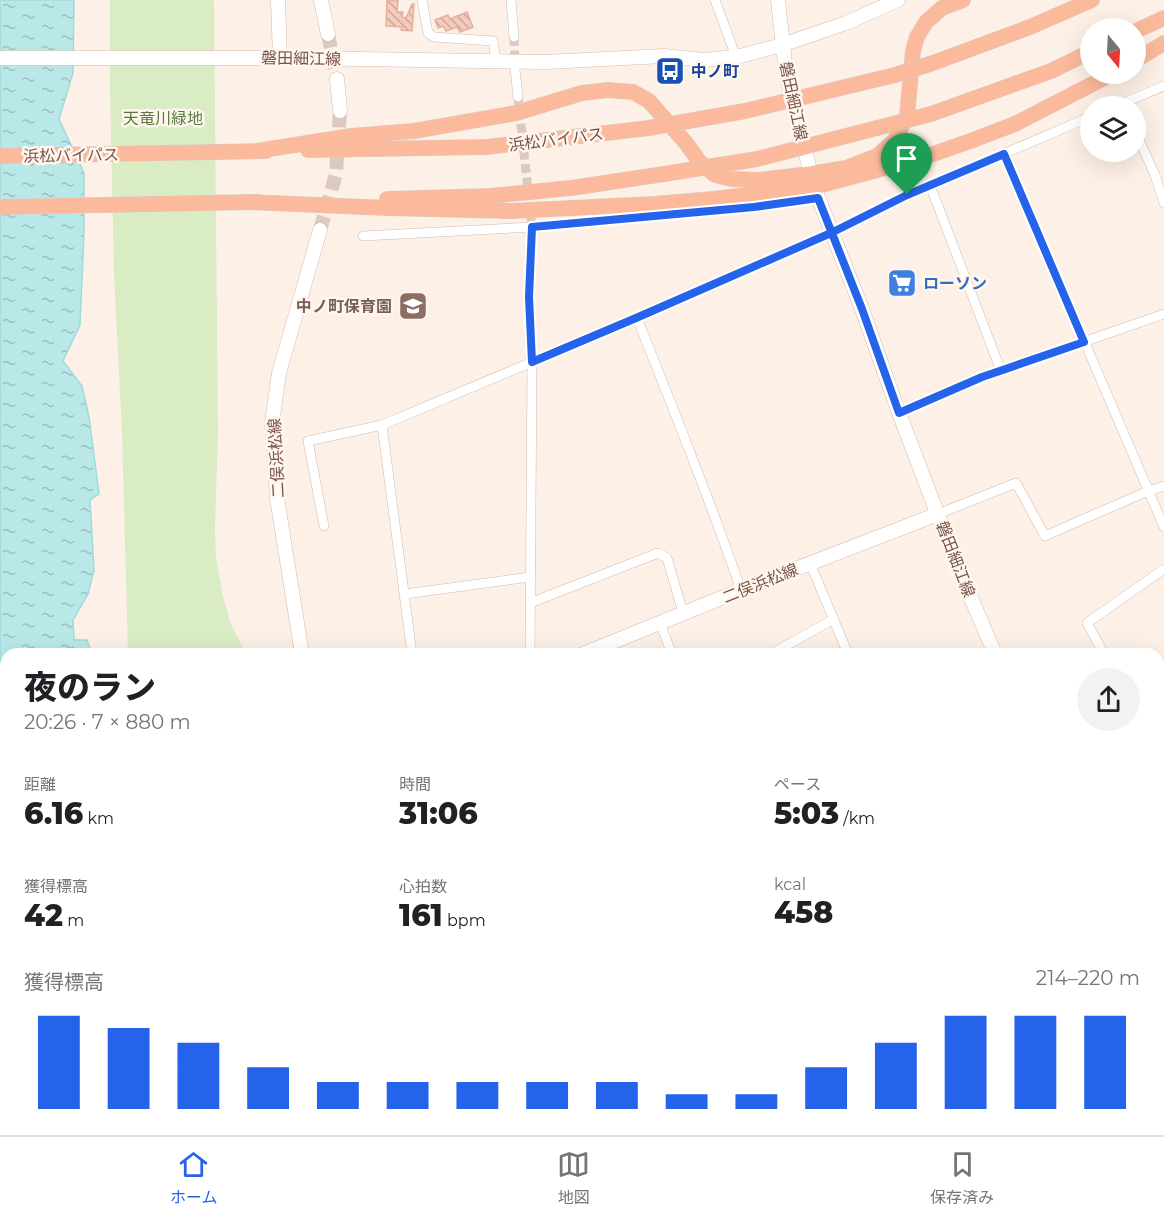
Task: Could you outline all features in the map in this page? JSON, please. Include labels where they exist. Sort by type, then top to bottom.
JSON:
[{"type":"highway","points":[[257,151],[351,136],[414,131],[516,113],[582,93],[608,90],[633,92],[649,101],[699,161],[715,175],[732,179],[814,186],[846,168],[877,156],[895,140],[907,116],[913,51],[917,37],[926,22],[942,8],[963,0]]},
{"type":"highway","name":"浜松バイパス","points":[[0,156],[487,147],[649,128],[745,111],[895,75],[1030,27],[1092,0]]},
{"type":"highway","points":[[1146,26],[1164,18]]},
{"type":"highway","points":[[1146,54],[1164,43]]},
{"type":"highway","points":[[0,207],[490,196],[571,188],[757,159],[931,114],[1051,71],[1080,57]]},
{"type":"highway","points":[[248,202],[511,211],[678,202],[814,186],[912,160],[973,140],[1015,124],[1093,84]]},
{"type":"main road","points":[[278,0],[280,58]]},
{"type":"main road","points":[[321,0],[328,34]]},
{"type":"main road","points":[[778,0],[782,45],[846,23],[898,0]]},
{"type":"main road","name":"磐田細江線","points":[[0,58],[280,58],[546,62],[664,56],[704,60],[736,57],[782,45],[786,73],[814,186],[957,565],[992,648]]},
{"type":"main road","points":[[337,79],[340,111]]},
{"type":"main road","name":"二俣浜松線","points":[[301,648],[277,498],[272,423],[279,373],[320,230]]},
{"type":"main road","name":"二俣浜松線","points":[[598,648],[938,514]]},
{"type":"street","points":[[422,0],[428,33],[434,37],[493,41],[496,61]]},
{"type":"street","points":[[511,0],[514,37]]},
{"type":"street","points":[[715,0],[736,57]]},
{"type":"street","points":[[515,69],[518,97]]},
{"type":"street","points":[[1142,96],[1164,86]]},
{"type":"street","points":[[324,526],[308,441],[382,425],[636,318],[831,233],[907,195],[1080,121]]},
{"type":"street","points":[[1004,154],[1164,527]]},
{"type":"street","points":[[1146,155],[1164,203]]},
{"type":"street","points":[[930,185],[1000,371]]},
{"type":"street","points":[[363,236],[532,227],[754,207],[814,186]]},
{"type":"street","points":[[530,648],[532,362],[529,297],[532,227]]},
{"type":"street","points":[[899,413],[982,377],[1164,314]]},
{"type":"street","points":[[636,318],[683,433],[741,590]]},
{"type":"street","points":[[382,425],[411,648]]},
{"type":"street","points":[[938,514],[1016,483],[1045,536],[1164,486]]},
{"type":"street","points":[[530,603],[658,553],[667,558],[683,613]]},
{"type":"street","points":[[810,563],[846,648]]},
{"type":"street","points":[[1101,648],[1087,623],[1164,569]]},
{"type":"street","points":[[405,594],[530,576]]},
{"type":"street","points":[[782,648],[834,619]]},
{"type":"street","points":[[660,623],[670,648]]},
{"type":"green space","name":"天竜川緑地","points":[[110,0],[214,0],[218,432],[216,558],[230,622],[243,648],[128,648],[122,433],[114,275]]},
{"type":"water","points":[[0,0],[74,0],[73,73],[59,119],[84,173],[84,232],[80,325],[63,361],[82,386],[89,417],[99,494],[90,500],[94,570],[88,594],[73,620],[74,640],[87,640],[90,648],[0,648]]},
{"type":"building","points":[[387,0],[398,0],[397,12],[403,12],[402,17],[406,18],[414,4],[412,31],[401,30],[402,27],[386,26]]},
{"type":"building","points":[[467,12],[473,27],[460,32],[457,27],[446,31],[443,26],[438,28],[435,20],[448,15],[450,19]]},
{"type":"tunnel","points":[[328,34],[337,79]]},
{"type":"tunnel","points":[[514,37],[515,67]]},
{"type":"tunnel","points":[[518,97],[532,227]]},
{"type":"tunnel","points":[[320,230],[336,174],[340,111]]},
{"type":"place","name":"中ノ町","points":[[670,71]]},
{"type":"place","name":"ローソン","points":[[902,283]]},
{"type":"place","name":"中ノ町保育園","points":[[413,306]]},
{"type":"route","points":[[907,195],[831,233],[532,362],[529,297],[532,227],[754,207],[818,198],[831,233],[862,309],[899,413],[982,377],[1084,342],[1004,154],[907,195]]}]
